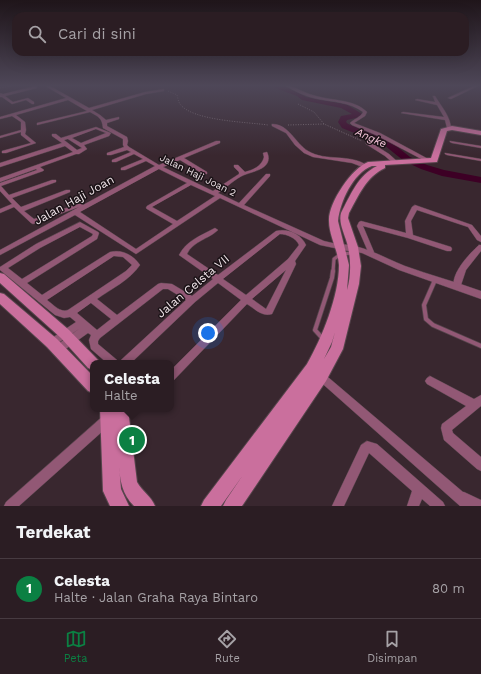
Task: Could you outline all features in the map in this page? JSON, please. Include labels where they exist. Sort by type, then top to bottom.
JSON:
[{"type":"main road","points":[[232,506],[316,372],[326,342],[343,279],[344,265],[333,221],[333,215],[347,188],[360,169],[365,166],[434,160],[443,131],[449,128],[481,133]]},
{"type":"main road","points":[[210,506],[316,372],[337,349],[350,304],[356,266],[354,250],[344,218],[345,213],[364,178],[370,172],[395,163]]},
{"type":"main road","points":[[0,277],[68,337],[90,361]]},
{"type":"main road","points":[[0,297],[55,346],[90,383]]},
{"type":"main road","points":[[114,412],[112,491],[119,506]]},
{"type":"main road","points":[[114,412],[129,484],[135,495],[146,506]]},
{"type":"street","points":[[0,118],[32,110]]},
{"type":"street","points":[[38,124],[90,110]]},
{"type":"street","name":"Jalan Haji Joan 2","points":[[90,110],[103,119],[105,122],[105,127],[125,138],[125,145],[127,148],[158,167],[340,251]]},
{"type":"street","points":[[362,110],[364,114],[353,122],[353,124],[378,134],[425,161]]},
{"type":"street","points":[[442,110],[447,119],[449,128]]},
{"type":"street","points":[[403,113],[447,119]]},
{"type":"street","points":[[2,154],[34,142],[23,134],[24,122],[14,115]]},
{"type":"street","points":[[105,122],[118,118]]},
{"type":"street","points":[[273,125],[288,132],[298,146],[310,155],[321,158],[344,159],[365,166]]},
{"type":"street","points":[[9,176],[0,166],[62,142],[68,137],[94,129],[109,133],[80,145]]},
{"type":"street","points":[[0,137],[24,130]]},
{"type":"street","points":[[54,136],[77,153]]},
{"type":"street","points":[[0,180],[85,149],[68,137]]},
{"type":"street","name":"Jalan Haji Joan","points":[[0,253],[158,167],[218,142]]},
{"type":"street","points":[[452,142],[481,147]]},
{"type":"street","points":[[368,143],[387,155],[395,163]]},
{"type":"street","points":[[109,154],[127,148]]},
{"type":"street","points":[[114,161],[135,152]]},
{"type":"street","points":[[74,212],[134,252],[140,250],[177,224],[242,174],[252,172],[260,167],[266,160],[265,153]]},
{"type":"street","points":[[447,154],[481,160]]},
{"type":"street","points":[[181,158],[205,173]]},
{"type":"street","points":[[123,169],[147,159]]},
{"type":"street","points":[[236,166],[242,174]]},
{"type":"street","points":[[3,192],[41,170],[37,167]]},
{"type":"street","points":[[240,205],[268,175]]},
{"type":"street","points":[[3,192],[54,180]]},
{"type":"street","points":[[177,224],[149,207],[190,183]]},
{"type":"street","points":[[0,211],[68,191]]},
{"type":"street","points":[[3,192],[33,222],[80,205]]},
{"type":"street","points":[[410,236],[408,221],[415,207],[470,226],[475,230],[478,238],[481,240]]},
{"type":"street","points":[[371,252],[360,226],[361,223],[410,236],[449,249]]},
{"type":"street","points":[[22,283],[95,237],[96,233],[83,225],[78,224],[4,266],[3,268],[4,269],[22,283],[42,299],[61,314],[71,313],[129,273],[135,267],[135,263],[126,255],[117,253],[112,254],[42,299]]},
{"type":"street","points":[[215,230],[193,243],[183,255],[267,313],[269,312],[292,264],[291,261]]},
{"type":"street","name":"Jalan Celsta VII","points":[[127,360],[217,279],[281,231],[300,239],[302,242],[301,247],[291,261]]},
{"type":"street","points":[[457,286],[460,273],[466,263],[481,247]]},
{"type":"street","points":[[340,251],[354,250],[371,252],[400,268],[481,295]]},
{"type":"street","points":[[174,374],[247,299],[291,261]]},
{"type":"street","points":[[110,360],[94,346],[93,340],[97,335],[158,287],[163,285],[168,286],[192,300]]},
{"type":"street","points":[[91,299],[118,320]]},
{"type":"street","points":[[71,313],[97,335]]},
{"type":"street","points":[[55,346],[85,325]]},
{"type":"street","points":[[316,372],[469,506]]},
{"type":"street","points":[[430,381],[478,402],[446,428],[446,432],[448,436],[481,465]]},
{"type":"street","points":[[10,506],[113,412]]},
{"type":"street","points":[[338,506],[367,447],[373,448],[439,506]]},
{"type":"street","points":[[413,506],[419,489]]},
{"type":"street","points":[[456,494],[480,506]]},
{"type":"lane","points":[[435,280],[424,305],[426,319],[433,325],[481,346]]},
{"type":"path","points":[[189,110],[202,116],[273,125],[324,124],[368,143]]},
{"type":"path","points":[[309,110],[314,112],[324,124]]},
{"type":"waterway","name":"Angke","points":[[350,110],[358,114],[344,118],[342,122],[345,126],[387,143],[407,159],[424,167],[442,173],[481,180]]},
{"type":"place","name":"Celesta","points":[[132,440]]}]
